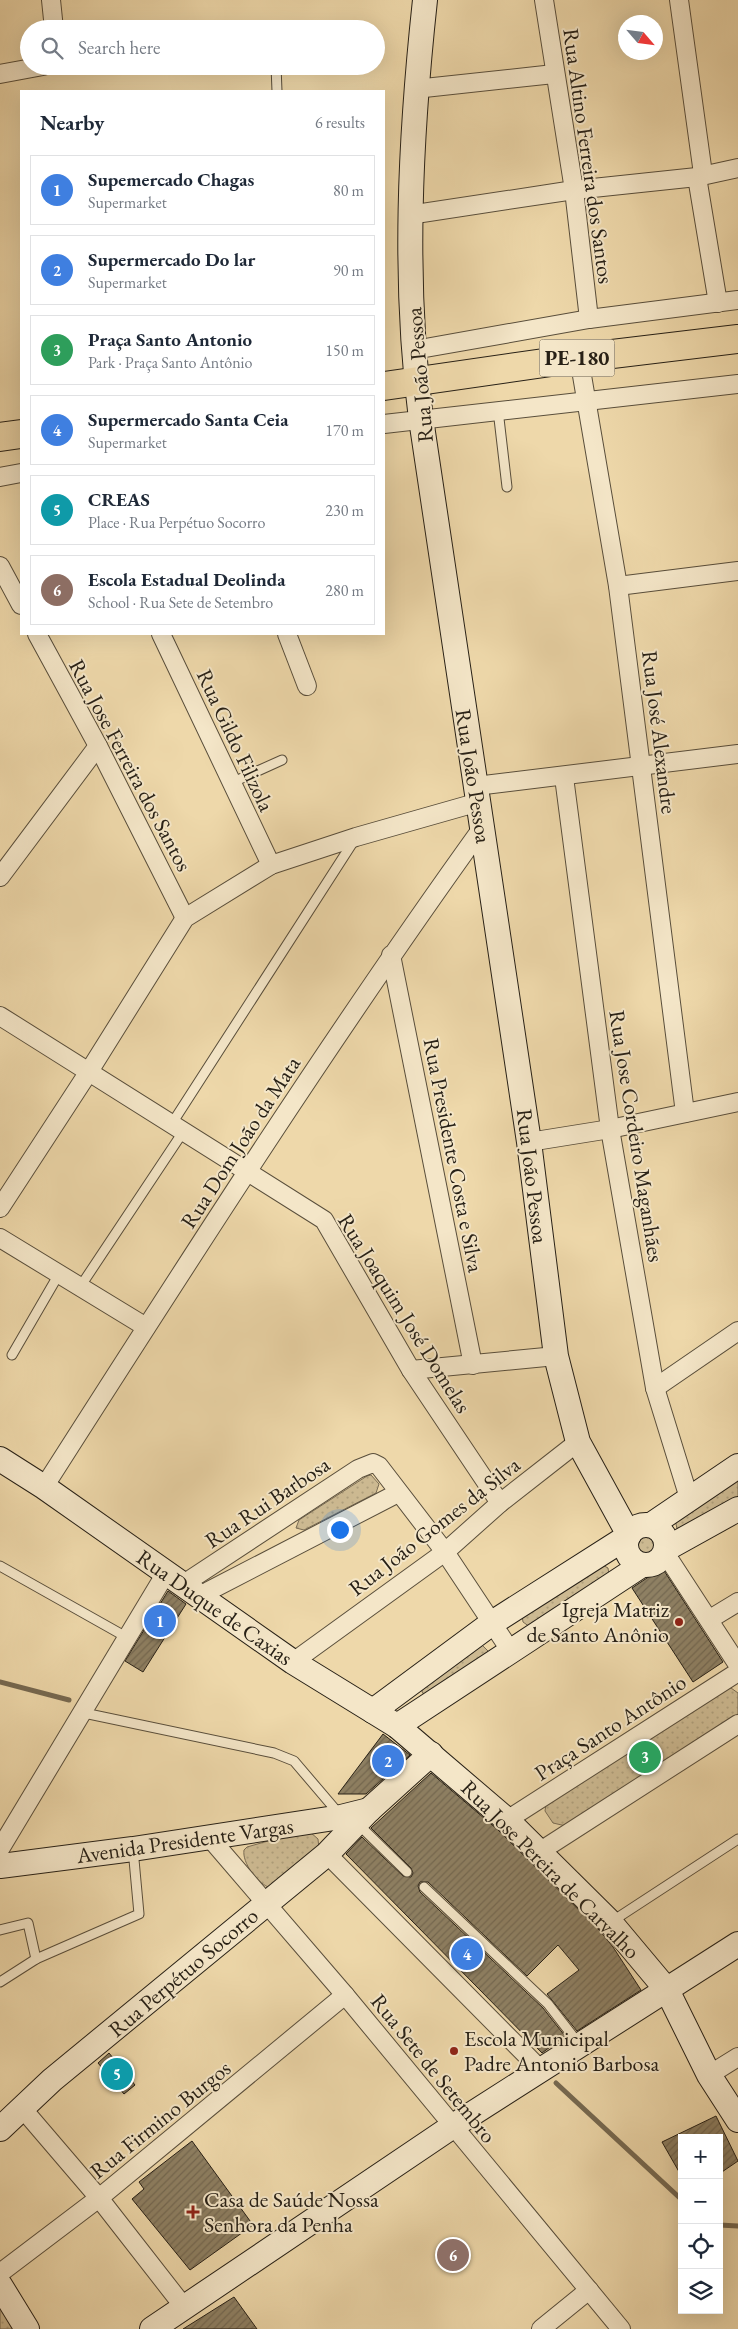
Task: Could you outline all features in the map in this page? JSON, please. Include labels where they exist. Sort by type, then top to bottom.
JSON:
[{"type":"main road","name":"PE-180","points":[[385,386],[580,358],[738,339]]},
{"type":"main road","points":[[0,437],[20,434]]},
{"type":"street","points":[[50,0],[53,20]]},
{"type":"street","name":"Rua João Pessoa","points":[[425,0],[415,89],[409,215],[416,382],[529,1142],[556,1356],[578,1442],[628,1536]]},
{"type":"street","name":"Rua Altino Ferreira dos Santos","points":[[544,0],[554,74],[574,190],[588,319]]},
{"type":"street","points":[[679,0],[700,176],[718,303]]},
{"type":"street","points":[[0,74],[20,70]]},
{"type":"street","points":[[415,89],[554,74]]},
{"type":"street","points":[[409,215],[574,190],[700,176],[738,168]]},
{"type":"street","points":[[414,350],[588,319],[738,300]]},
{"type":"street","name":"Rua José Alexandre","points":[[580,358],[618,586],[685,1113]]},
{"type":"street","points":[[385,424],[421,418],[738,385]]},
{"type":"street","points":[[0,477],[20,473]]},
{"type":"street","points":[[0,566],[20,603]]},
{"type":"street","points":[[618,586],[738,571]]},
{"type":"street","name":"Rua Jose Ferreira dos Santos","points":[[38,635],[98,746],[185,918]]},
{"type":"street","name":"Rua Gildo Filizola","points":[[161,635],[271,865]]},
{"type":"street","points":[[287,635],[308,686],[296,635]]},
{"type":"street","points":[[0,877],[98,746]]},
{"type":"street","points":[[0,1208],[88,1074],[185,918],[271,865],[477,794],[564,777],[738,754]]},
{"type":"street","name":"Rua Jose Cordeiro Maganhães","points":[[564,777],[610,1129],[655,1388],[689,1498]]},
{"type":"street","name":"Rua Dom João da Mata","points":[[44,1487],[146,1327],[391,955],[482,828]]},
{"type":"street","name":"Rua Presidente Costa e Silva","points":[[391,955],[473,1365]]},
{"type":"street","name":"Rua Joaquim José Domelas","points":[[2,1023],[248,1171],[324,1220],[412,1370],[500,1503]]},
{"type":"street","points":[[529,1142],[610,1129],[738,1102]]},
{"type":"street","points":[[0,1238],[146,1327]]},
{"type":"street","points":[[655,1388],[738,1331]]},
{"type":"street","points":[[412,1370],[556,1356]]},
{"type":"street","name":"Rua João Gomes da Silva","points":[[293,1662],[445,1552],[500,1503],[578,1442]]},
{"type":"street","name":"Rua Duque de Caxias","points":[[0,1459],[44,1487],[293,1662],[397,1726],[431,1754]]},
{"type":"street","name":"Rua Rui Barbosa","points":[[373,1463],[379,1466],[398,1493],[182,1585],[366,1464],[373,1463]]},
{"type":"street","points":[[373,1710],[492,1623],[628,1536],[637,1527],[651,1525],[738,1466]]},
{"type":"street","points":[[398,1493],[445,1552],[510,1650]]},
{"type":"street","points":[[397,1726],[642,1565],[656,1563],[666,1551],[738,1509]]},
{"type":"street","points":[[651,1525],[664,1534],[666,1551],[738,1664]]},
{"type":"street","points":[[628,1536],[626,1546],[628,1554],[634,1561],[642,1565]]},
{"type":"street","points":[[0,1849],[128,1638],[182,1585]]},
{"type":"street","points":[[710,1619],[738,1602]]},
{"type":"street","name":"Praça Santo Antônio","points":[[507,1820],[738,1672]]},
{"type":"street","points":[[539,1852],[738,1724]]},
{"type":"street","name":"Rua Jose Pereira de Carvalho","points":[[431,1754],[507,1820],[610,1922],[667,1990],[709,2075],[738,2120]]},
{"type":"street","name":"Rua Perpétuo Socorro","points":[[0,2129],[11,2108],[52,2080],[327,1854],[356,1817],[431,1754]]},
{"type":"street","name":"Avenida Presidente Vargas","points":[[0,1866],[356,1817]]},
{"type":"street","name":"Rua Sete de Setembro","points":[[209,1837],[267,1902],[345,1995],[621,2329]]},
{"type":"street","points":[[327,1854],[541,2070]]},
{"type":"street","points":[[152,2329],[453,2126],[738,1944]]},
{"type":"street","name":"Rua Firmino Burgos","points":[[0,2273],[99,2198],[345,1995]]},
{"type":"street","points":[[709,2075],[738,2057]]},
{"type":"street","points":[[11,2108],[99,2198],[184,2307]]},
{"type":"street","points":[[0,2285],[27,2329]]},
{"type":"street","points":[[541,2329],[589,2290]]},
{"type":"lane","points":[[276,75],[277,90]]},
{"type":"lane","points":[[498,410],[507,487]]},
{"type":"lane","points":[[231,783],[282,760]]},
{"type":"lane","points":[[80,1286],[356,837]]},
{"type":"lane","points":[[12,1355],[59,1274]]},
{"type":"lane","points":[[0,1566],[128,1638]]},
{"type":"lane","points":[[84,1712],[274,1753],[294,1761],[356,1817],[407,1872]]},
{"type":"lane","points":[[610,1922],[738,1839]]},
{"type":"lane","points":[[0,1982],[36,1959],[138,1914],[133,1849]]},
{"type":"lane","points":[[424,1887],[548,2004],[581,2046]]},
{"type":"lane","points":[[0,1930],[28,1923],[36,1959]]},
{"type":"shaded area","points":[[738,1473],[738,1504],[680,1531],[677,1529],[675,1519]]},
{"type":"shaded area","points":[[371,1475],[379,1484],[376,1493],[304,1530],[296,1528],[299,1520]]},
{"type":"shaded area","points":[[647,1531],[657,1535],[661,1545],[657,1555],[647,1559],[637,1555],[633,1545],[637,1535]]},
{"type":"shaded area","points":[[599,1563],[608,1568],[609,1575],[530,1627],[523,1622],[522,1616]]},
{"type":"shaded area","points":[[482,1645],[489,1652],[425,1696],[422,1689]]},
{"type":"shaded area","points":[[725,1688],[731,1688],[738,1693],[738,1714],[566,1826],[553,1823],[545,1811],[546,1804]]},
{"type":"shaded area","points":[[303,1831],[310,1832],[318,1839],[319,1849],[268,1887],[264,1885],[255,1877],[245,1861],[244,1850],[247,1847]]},
{"type":"shaded area","points":[[0,2305],[15,2329],[0,2329]]},
{"type":"building","name":"Igreja Matriz de Santo Anônio","points":[[661,1566],[723,1662],[693,1682],[632,1588]]},
{"type":"building","points":[[168,1591],[186,1604],[143,1672],[125,1661]]},
{"type":"building","points":[[383,1734],[410,1755],[366,1794],[338,1794]]},
{"type":"building","points":[[431,1773],[498,1830],[600,1931],[613,1947],[641,1990],[577,2031],[547,1994],[579,1970],[558,1945],[527,1976],[428,1882],[420,1882],[418,1886],[420,1892],[543,2008],[565,2036],[542,2053],[346,1854],[362,1837],[403,1876],[411,1877],[413,1873],[411,1868],[371,1828]]},
{"type":"building","points":[[109,2053],[135,2085],[124,2094],[98,2063]]},
{"type":"building","points":[[716,2116],[738,2161],[723,2171],[723,2134],[679,2134]]},
{"type":"building","points":[[678,2134],[678,2170],[662,2142]]},
{"type":"building","name":"Casa de Saúde Nossa Senhora da Penha","points":[[192,2141],[253,2225],[190,2270],[132,2199],[144,2189],[139,2182]]},
{"type":"building","points":[[234,2297],[257,2329],[183,2329]]},
{"type":"waterway","points":[[0,1682],[69,1700]]},
{"type":"waterway","points":[[556,2083],[678,2196]]},
{"type":"waterway","points":[[723,2225],[738,2226]]},
{"type":"place","name":"Supemercado Chagas","points":[[160,1621]]},
{"type":"place","name":"Igreja Matriz de Santo Anônio","points":[[679,1622]]},
{"type":"place","name":"Praça Santo Antonio","points":[[645,1757]]},
{"type":"place","name":"Supermercado Do lar","points":[[388,1761]]},
{"type":"place","name":"Supermercado Santa Ceia","points":[[467,1954]]},
{"type":"place","name":"Escola Municipal Padre Antonio Barbosa","points":[[454,2051]]},
{"type":"place","name":"CREAS","points":[[117,2074]]},
{"type":"place","name":"Casa de Saúde Nossa Senhora da Penha","points":[[193,2212]]},
{"type":"place","name":"Escola Estadual Deolinda","points":[[453,2255]]}]
